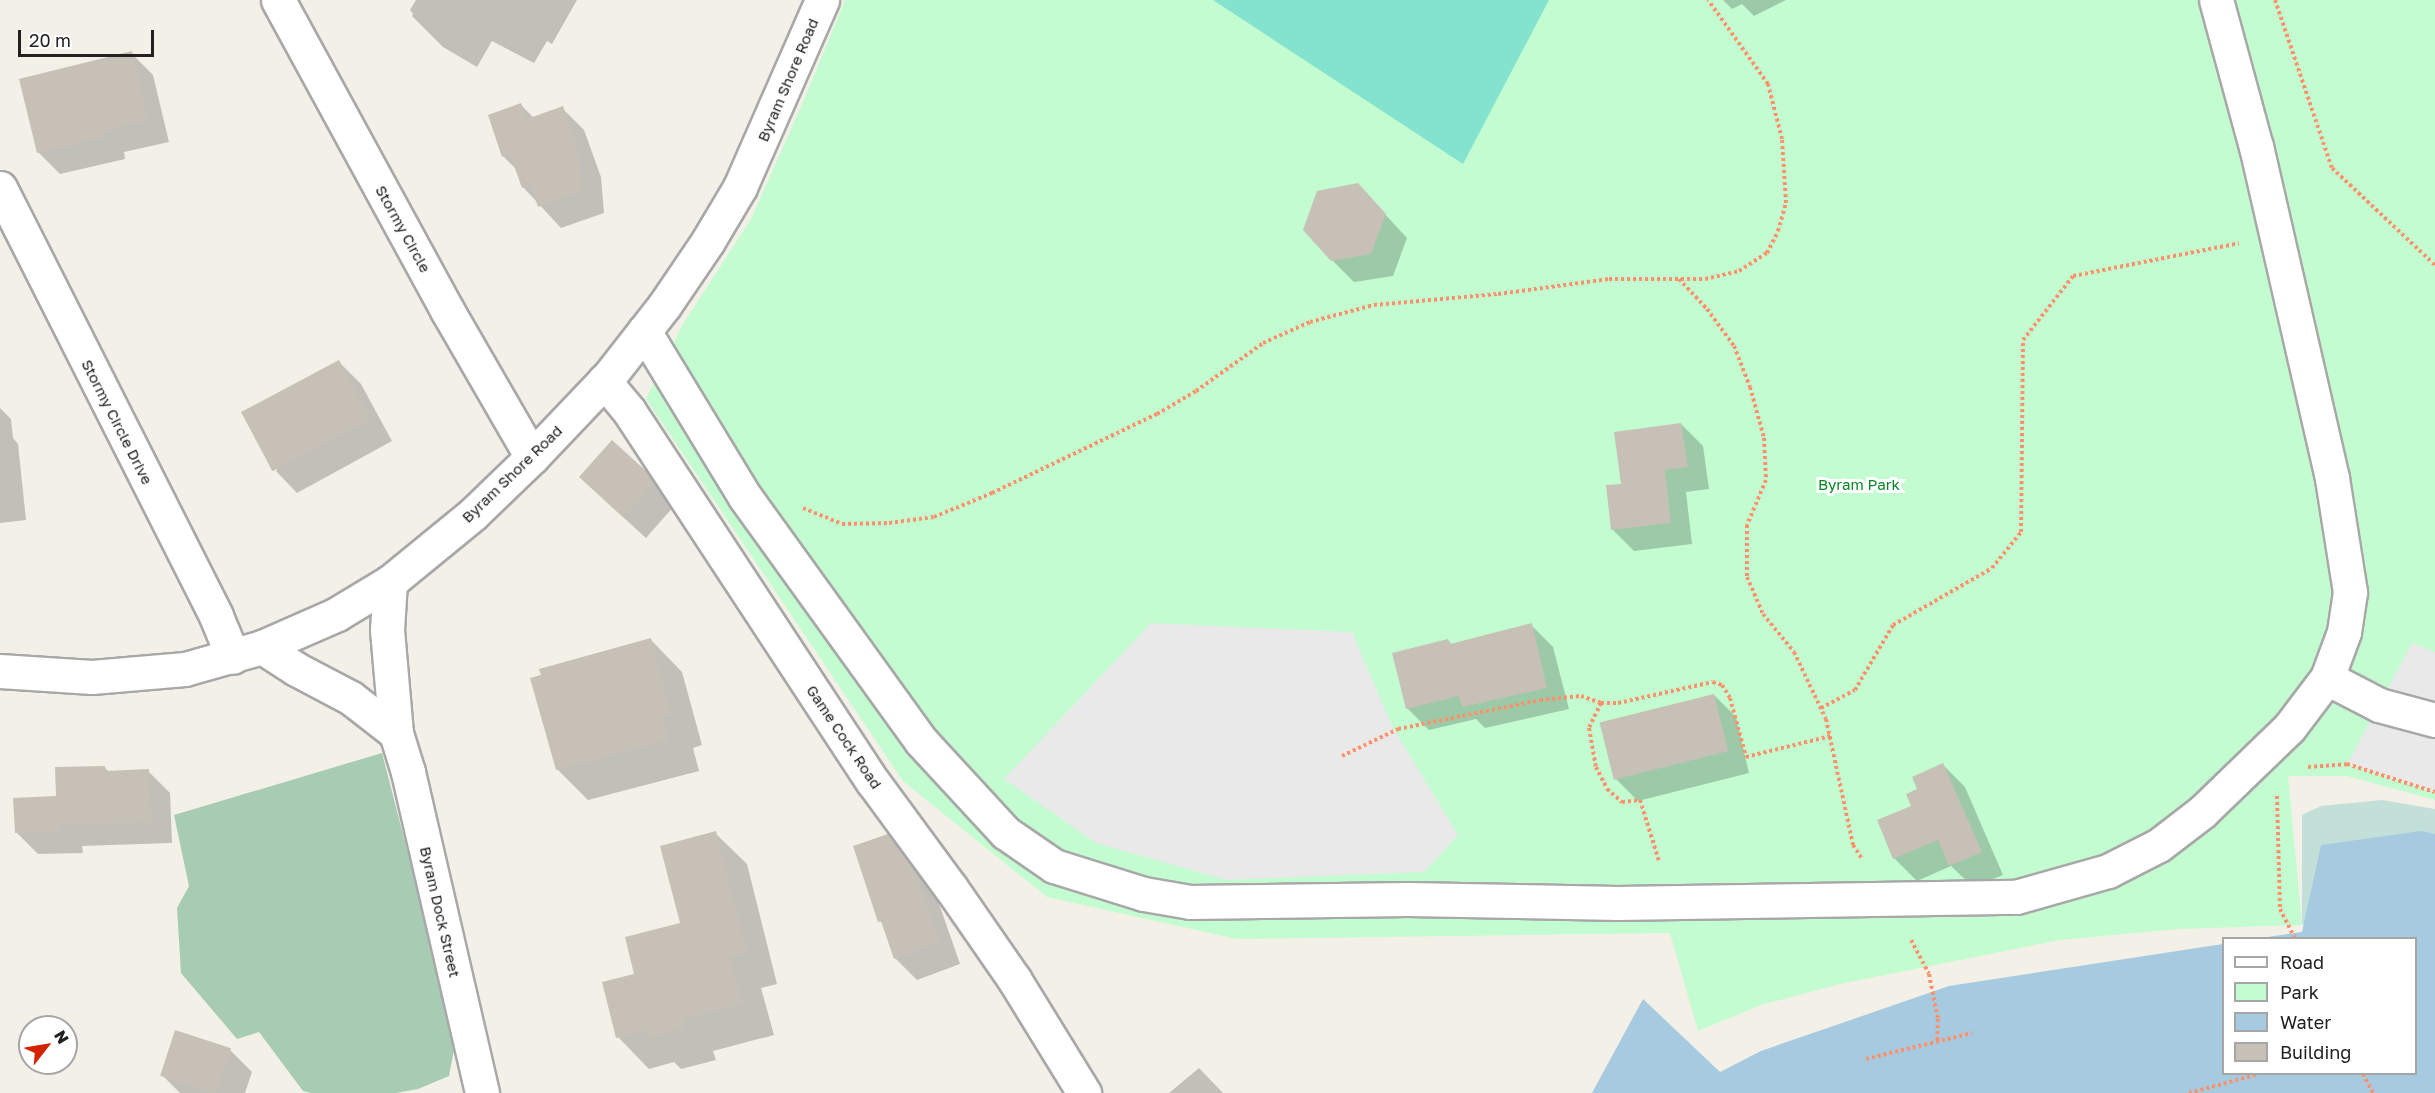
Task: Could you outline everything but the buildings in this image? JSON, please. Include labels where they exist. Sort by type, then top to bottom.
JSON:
[{"type":"street","name":"Stormy Circle","points":[[278,0],[447,309],[532,457]]},
{"type":"street","name":"Byram Shore Road","points":[[0,671],[92,677],[185,669],[247,652],[337,614],[390,582],[473,514],[532,457],[604,381],[644,331],[708,241],[740,187],[822,0]]},
{"type":"street","points":[[644,331],[745,497],[921,741],[1006,833],[1054,866],[1144,894],[1190,902],[1408,898],[1670,902],[2016,897],[2108,871],[2159,845],[2202,812],[2289,728],[2327,678],[2344,632],[2350,592],[2332,478],[2256,147],[2216,0]]},
{"type":"street","name":"Stormy Circle Drive","points":[[0,188],[216,616],[247,652]]},
{"type":"street","name":"Game Cock Road","points":[[604,381],[629,411],[873,782],[1014,979],[1084,1093]]},
{"type":"street","name":"Byram Dock Street","points":[[390,582],[387,630],[396,733],[408,772],[482,1093]]},
{"type":"street","points":[[247,652],[296,669],[351,698],[396,733]]},
{"type":"street","points":[[2327,678],[2379,705],[2435,720]]},
{"type":"path","points":[[817,513],[842,524],[889,524],[934,517],[992,493],[1156,414],[1196,391],[1263,343],[1310,322],[1374,305],[1498,294],[1609,279],[1705,279],[1739,271],[1767,253],[1778,231],[1786,203],[1782,139],[1768,84],[1708,0]]},
{"type":"path","points":[[2275,0],[2332,168],[2435,265]]},
{"type":"path","points":[[1821,708],[1855,690],[1893,625],[1992,568],[2021,532],[2023,340],[2073,276],[2276,236]]},
{"type":"path","points":[[1678,279],[1707,309],[1734,346],[1750,387],[1764,438],[1766,480],[1747,525],[1747,577],[1762,614],[1794,652],[1821,708],[1830,736],[1853,845],[1890,900],[1929,974],[1938,1019],[1937,1041]]},
{"type":"path","points":[[1342,756],[1398,729],[1540,700],[1581,696],[1600,702],[1618,703],[1713,682],[1722,685],[1730,699],[1746,757],[1830,736]]},
{"type":"path","points":[[1600,702],[1589,728],[1596,767],[1607,789],[1622,802],[1640,800],[1670,902]]},
{"type":"path","points":[[2302,768],[2347,764],[2435,792]]},
{"type":"path","points":[[2253,765],[2276,786],[2280,909],[2294,937]]},
{"type":"path","points":[[1866,1059],[1972,1033]]},
{"type":"path","points":[[2189,1093],[2255,1075]]},
{"type":"path","points":[[2364,1075],[2373,1093]]},
{"type":"shaded area","points":[[1213,0],[1549,0],[1463,164]]},
{"type":"shaded area","points":[[1151,623],[1352,632],[1392,726],[1458,835],[1424,872],[1226,880],[1096,843],[1004,779]]},
{"type":"shaded area","points":[[2412,643],[2435,652],[2435,792],[2347,764]]},
{"type":"shaded area","points":[[2382,800],[2435,809],[2435,891],[2302,925],[2302,815],[2321,806]]},
{"type":"green space","name":"Byram Park","points":[[845,0],[2435,0],[2435,800],[2347,776],[2288,776],[2302,925],[2178,929],[2060,940],[1840,984],[1761,1005],[1698,1031],[1670,933],[1237,939],[1047,897],[903,781],[646,399],[683,324],[751,219]]},
{"type":"green space","points":[[382,753],[456,1039],[449,1076],[418,1089],[396,1093],[311,1093],[303,1091],[259,1032],[237,1039],[181,973],[177,908],[189,886],[174,815]]},
{"type":"water","points":[[2421,831],[2435,834],[2435,1093],[1592,1093],[1643,999],[1720,1072],[1761,1051],[1949,986],[2222,944],[2222,1075],[2417,1075],[2417,937],[2268,937],[2302,932],[2321,845]]}]
